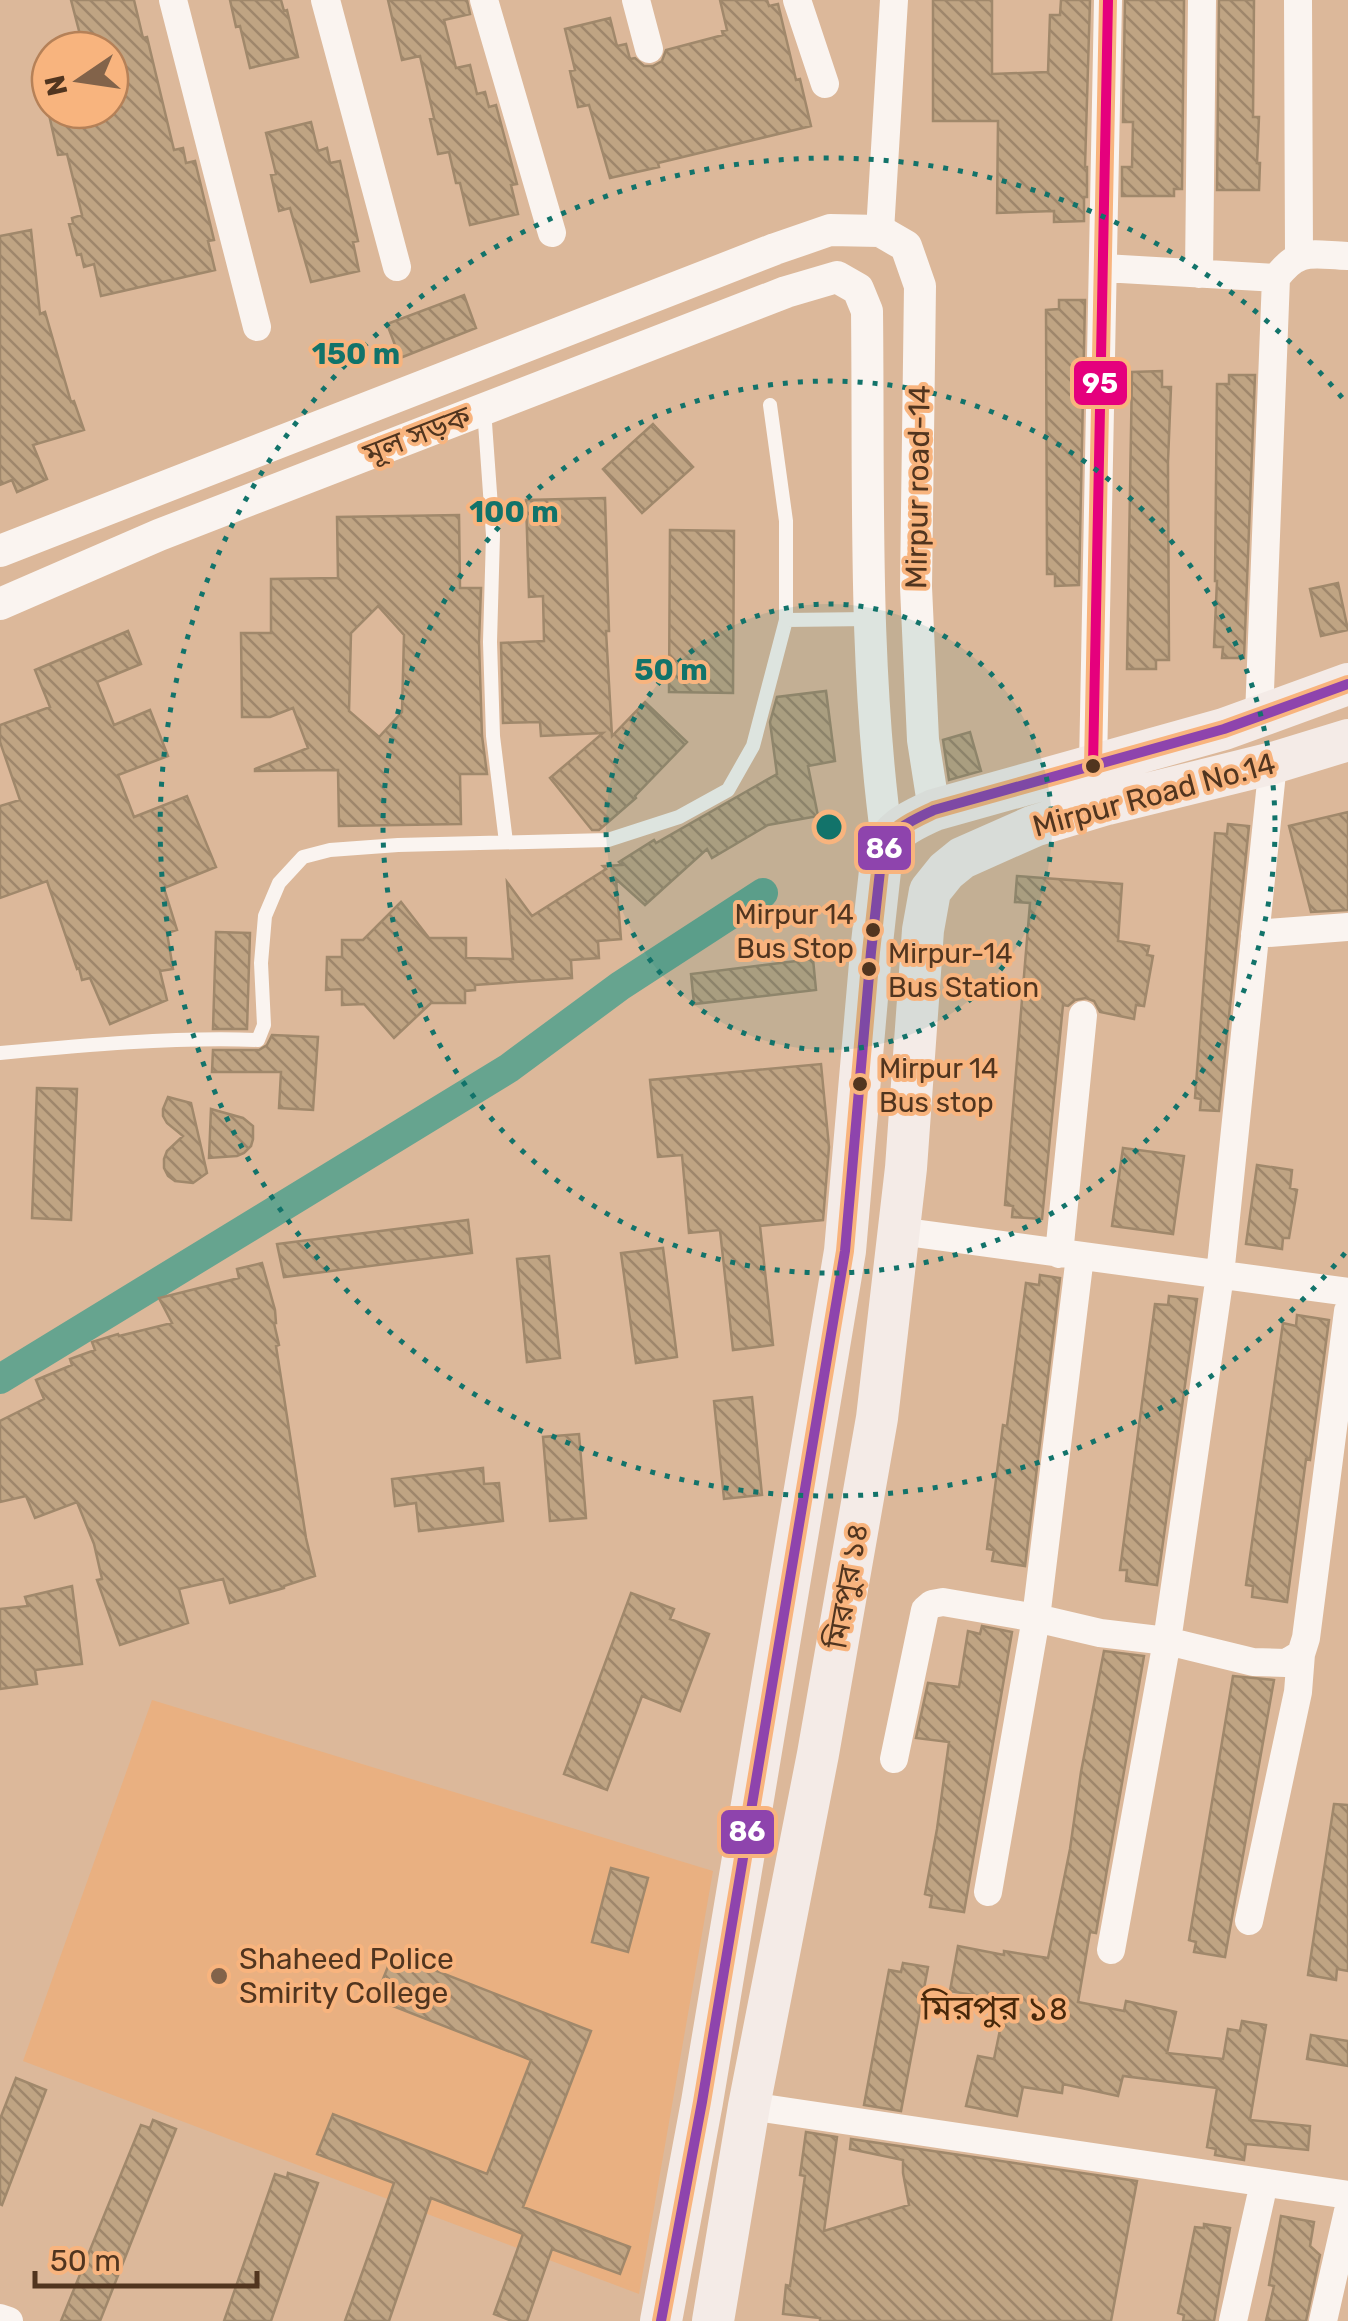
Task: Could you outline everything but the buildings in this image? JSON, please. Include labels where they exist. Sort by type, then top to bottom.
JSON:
[{"type":"main road","name":"Mirpur Road No.14","points":[[907,826],[1224,728],[1348,684]]},
{"type":"main road","name":"Mirpur Road No.14","points":[[962,858],[1034,826],[1348,740]]},
{"type":"main road","name":"Mirpur road-14","points":[[661,2321],[702,2102],[845,1252],[882,853],[907,826]]},
{"type":"main road","name":"মিরপুর ১৪","points":[[713,2321],[877,1418],[906,1168],[930,890],[962,858]]},
{"type":"street","points":[[173,0],[256,326]]},
{"type":"street","points":[[326,0],[387,229]]},
{"type":"street","points":[[484,0],[552,233]]},
{"type":"street","points":[[636,0],[648,50]]},
{"type":"street","points":[[880,231],[894,0]]},
{"type":"street","points":[[1094,766],[1108,0]]},
{"type":"street","points":[[1199,274],[1202,0]]},
{"type":"street","points":[[1298,0],[1300,255]]},
{"type":"street","points":[[799,6],[825,84]]},
{"type":"street","name":"মূল সড়ক","points":[[0,551],[830,230],[880,231]]},
{"type":"street","name":"Mirpur road-14","points":[[880,231],[906,246],[920,286],[916,587],[923,740],[907,826]]},
{"type":"street","points":[[1259,716],[1276,278],[1300,255],[1348,256]]},
{"type":"street","points":[[1104,268],[1276,278]]},
{"type":"street","name":"মূল সড়ক","points":[[0,604],[159,535],[786,292],[837,276]]},
{"type":"street","name":"Mirpur road-14","points":[[837,276],[858,289],[866,311],[878,774],[907,826]]},
{"type":"street","points":[[1111,1950],[1167,1641],[1220,1275],[1273,762]]},
{"type":"street","points":[[1255,934],[1348,927]]},
{"type":"street","points":[[988,1892],[1036,1618],[1069,1255],[1083,1015]]},
{"type":"street","points":[[899,1232],[1348,1292]]},
{"type":"street","points":[[1248,1921],[1298,1692],[1348,1311]]},
{"type":"street","points":[[894,1759],[924,1610],[932,1604],[943,1602],[1167,1641],[1254,1662],[1286,1663],[1300,1654]]},
{"type":"street","points":[[749,2106],[1348,2195]]},
{"type":"street","points":[[1233,2321],[1264,2183]]},
{"type":"street","points":[[1323,2321],[1348,2211]]},
{"type":"street","points":[[0,2318],[9,2321]]},
{"type":"lane","points":[[0,1054],[68,1046],[216,1038],[258,1040],[264,1025],[260,963],[265,916],[278,883],[302,857],[330,850],[398,844],[608,840],[679,816],[728,790],[752,746],[786,620],[786,521],[770,405]]},
{"type":"lane","points":[[484,409],[493,535],[493,736],[506,842]]},
{"type":"lane","points":[[786,620],[871,619]]},
{"type":"shaded area","name":"Shaheed Police Smirity College","points":[[152,1700],[713,1871],[639,2294],[23,2061]],"holes":[[[393,1954],[590,2031],[514,2230],[317,2153],[333,2114],[487,2174],[531,2060],[375,1999]]]},
{"type":"waterway","points":[[0,1379],[509,1068],[620,986],[763,893]]},
{"type":"transit line","name":"95","points":[[1093,766],[1108,0]]},
{"type":"transit line","name":"86","points":[[661,2321],[702,2102],[845,1251],[882,853],[897,831],[934,810],[1224,729],[1348,684]]},
{"type":"place","name":"Mirpur 14 Bus Stop","points":[[873,930]]},
{"type":"place","name":"Mirpur-14 Bus Station","points":[[869,969]]},
{"type":"place","name":"Mirpur 14 Bus stop","points":[[860,1084]]},
{"type":"place","name":"Shaheed Police Smirity College","points":[[219,1976]]},
{"type":"district","name":"মিরপুর ১৪","points":[[995,2008]]}]
